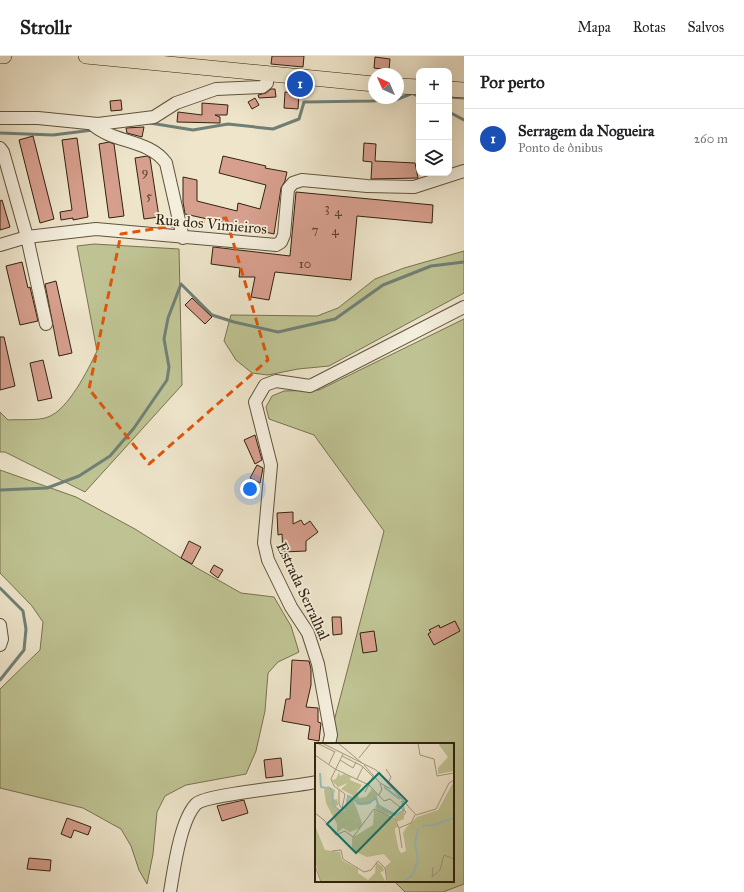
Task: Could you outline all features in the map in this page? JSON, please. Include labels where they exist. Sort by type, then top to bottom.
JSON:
[{"type":"main road","points":[[86,56],[162,60],[267,75],[368,83]]},
{"type":"main road","points":[[404,86],[416,87]]},
{"type":"main road","points":[[452,89],[464,90]]},
{"type":"street","points":[[96,128],[154,117],[176,103],[216,89],[262,86],[267,83],[267,75]]},
{"type":"street","points":[[0,118],[38,118],[96,128],[154,152],[166,163],[183,238]]},
{"type":"street","points":[[0,148],[3,152],[27,237],[46,324]]},
{"type":"street","name":"Rua dos Vimieiros","points":[[0,246],[27,237],[96,229],[183,238],[276,245],[281,242],[284,235],[288,189],[293,183],[302,180],[367,186],[414,187],[464,171]]},
{"type":"street","name":"Estrada Serralhal","points":[[329,743],[331,735],[318,664],[308,632],[291,607],[268,560],[264,543],[272,465],[255,402],[265,385],[276,381],[310,386],[464,308]]},
{"type":"street","points":[[0,625],[2,639],[0,645]]},
{"type":"street","points":[[170,892],[180,838],[189,814],[197,803],[215,796],[315,782]]},
{"type":"highlighted area","points":[[226,218],[268,360],[149,464],[89,389],[121,234]]},
{"type":"green space","points":[[94,244],[179,249],[182,385],[85,492],[5,452],[0,452],[0,412],[8,420],[48,417],[63,406],[83,378],[97,351],[77,246]]},
{"type":"green space","points":[[464,251],[464,293],[329,366],[298,369],[268,375],[252,373],[236,360],[224,341],[231,315],[317,316],[338,308],[375,279],[404,268]]},
{"type":"green space","points":[[464,319],[464,884],[443,892],[405,892],[395,882],[454,882],[454,743],[328,743],[384,531],[314,435],[269,419],[266,407],[272,396],[284,391],[319,390]]},
{"type":"green space","points":[[0,470],[76,497],[135,529],[197,568],[241,593],[274,597],[291,626],[299,652],[278,662],[268,673],[265,711],[256,751],[246,774],[186,785],[165,796],[157,812],[153,854],[147,884],[139,870],[131,846],[121,829],[83,808],[0,788],[0,689],[40,650],[43,622],[32,606],[0,573]]},
{"type":"building","points":[[272,56],[304,56],[303,67],[271,64]]},
{"type":"building","points":[[375,57],[390,59],[389,68],[374,68]]},
{"type":"building","points":[[271,89],[275,89],[276,97],[259,98],[258,95],[266,93]]},
{"type":"building","points":[[285,92],[299,93],[298,109],[284,108]]},
{"type":"building","points":[[255,98],[259,105],[252,109],[248,102]]},
{"type":"building","points":[[121,100],[122,110],[111,111],[110,101]]},
{"type":"building","points":[[202,103],[228,105],[227,115],[215,115],[220,117],[220,123],[177,122],[178,112],[202,115]]},
{"type":"building","points":[[144,127],[142,137],[127,133],[126,128]]},
{"type":"building","points":[[33,136],[54,219],[40,223],[19,140]]},
{"type":"building","points":[[77,138],[88,217],[73,220],[73,218],[61,220],[60,212],[72,210],[62,140]]},
{"type":"building","points":[[109,142],[114,144],[124,216],[109,218],[99,144]]},
{"type":"building","points":[[364,143],[376,144],[375,161],[415,163],[416,176],[418,178],[371,179],[372,162],[363,161]]},
{"type":"building","points":[[147,156],[150,158],[159,217],[144,219],[135,158]]},
{"type":"building","points":[[223,156],[266,166],[265,168],[287,172],[285,181],[281,188],[274,234],[185,214],[183,202],[183,177],[197,180],[197,201],[237,211],[238,203],[260,209],[266,185],[219,173]]},
{"type":"building","points":[[296,192],[433,205],[432,223],[357,216],[351,280],[275,272],[269,300],[251,297],[255,277],[239,277],[240,268],[211,264],[213,247],[290,256]]},
{"type":"building","points":[[2,200],[10,227],[0,230],[0,201]]},
{"type":"building","points":[[22,262],[38,321],[20,325],[6,266]]},
{"type":"building","points":[[56,281],[72,353],[59,356],[45,284]]},
{"type":"building","points":[[192,298],[212,317],[205,324],[185,305]]},
{"type":"building","points":[[0,337],[4,337],[15,386],[0,390]]},
{"type":"building","points":[[43,360],[52,398],[38,401],[30,363]]},
{"type":"building","points":[[255,435],[262,460],[255,464],[244,440]]},
{"type":"building","points":[[257,465],[263,468],[260,483],[250,478]]},
{"type":"building","points":[[293,512],[293,524],[301,520],[304,525],[310,521],[318,532],[306,541],[306,551],[283,552],[282,534],[278,535],[277,513]]},
{"type":"building","points":[[189,541],[201,547],[192,564],[181,558]]},
{"type":"building","points":[[214,565],[223,570],[218,578],[210,572]]},
{"type":"building","points":[[332,617],[341,617],[342,634],[333,635]]},
{"type":"building","points":[[455,621],[460,631],[434,645],[428,634],[431,632],[429,630],[439,625],[440,628]]},
{"type":"building","points":[[374,631],[377,651],[363,653],[360,633]]},
{"type":"building","points":[[292,660],[309,661],[311,669],[311,685],[306,707],[318,708],[318,722],[321,723],[319,741],[308,739],[310,726],[282,721],[286,699],[290,699]]},
{"type":"building","points":[[281,758],[283,776],[266,778],[264,760]]},
{"type":"building","points":[[244,800],[248,813],[222,821],[217,806]]},
{"type":"building","points":[[67,818],[91,827],[88,835],[74,830],[71,838],[61,834]]},
{"type":"building","points":[[29,858],[51,860],[50,871],[27,869]]},
{"type":"waterway","points":[[412,93],[416,95]]},
{"type":"waterway","points":[[150,123],[193,130],[228,124],[273,129],[299,119],[304,102],[398,99],[413,93]]},
{"type":"waterway","points":[[452,97],[464,98]]},
{"type":"waterway","points":[[452,114],[464,120]]},
{"type":"waterway","points":[[0,133],[53,135],[93,130]]},
{"type":"waterway","points":[[0,490],[47,488],[79,476],[110,456],[134,428],[167,380],[169,367],[164,339],[168,318],[181,284],[212,315],[234,322],[278,332],[335,319],[383,285],[431,266],[464,262]]},
{"type":"waterway","points":[[0,588],[23,611],[26,629],[24,650],[0,680]]},
{"type":"place","name":"Serragem da Nogueira","points":[[300,84]]}]
